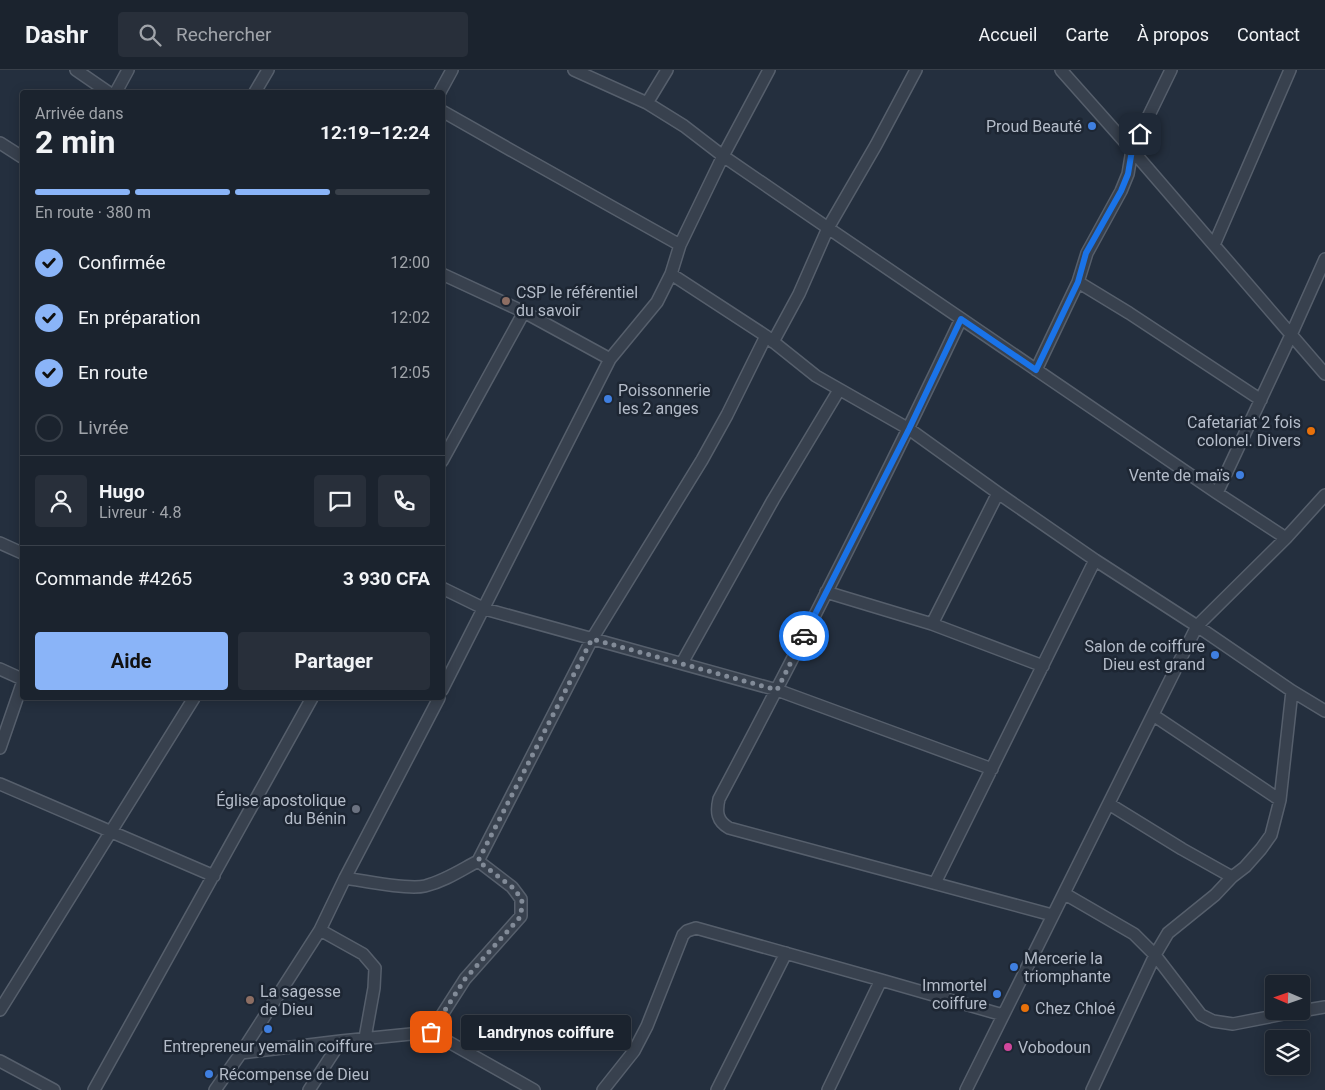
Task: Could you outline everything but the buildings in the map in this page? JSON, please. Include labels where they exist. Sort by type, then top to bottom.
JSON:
[{"type":"street","points":[[76,70],[105,90]]},
{"type":"street","points":[[117,90],[128,70]]},
{"type":"street","points":[[256,90],[268,70]]},
{"type":"street","points":[[441,90],[452,70]]},
{"type":"street","points":[[574,70],[647,102],[684,126],[723,156],[828,228],[1286,538]]},
{"type":"street","points":[[647,102],[667,70]]},
{"type":"street","points":[[445,684],[485,609],[562,451],[610,359],[656,302],[671,274],[680,245],[723,156],[769,70]]},
{"type":"street","points":[[345,878],[423,887],[444,880],[478,861],[592,639],[702,460],[770,339],[799,294],[828,228],[876,146],[916,70]]},
{"type":"street","points":[[1061,70],[1325,374]]},
{"type":"street","points":[[1036,370],[1078,282],[1086,253],[1121,191],[1128,174],[1132,150],[1171,70]]},
{"type":"street","points":[[1214,245],[1290,70]]},
{"type":"street","points":[[445,112],[516,154],[680,245]]},
{"type":"street","points":[[0,143],[20,156]]},
{"type":"street","points":[[1217,493],[1325,259]]},
{"type":"street","points":[[671,274],[770,339],[802,366],[839,390],[909,429],[998,494],[1095,560],[1325,711]]},
{"type":"street","points":[[445,275],[524,312],[610,359]]},
{"type":"street","points":[[1078,282],[1129,313],[1260,400]]},
{"type":"street","points":[[445,456],[524,312]]},
{"type":"street","points":[[961,319],[909,429],[777,690],[719,799],[718,818],[722,825],[729,828],[1052,915]]},
{"type":"street","points":[[682,663],[773,500],[839,390]]},
{"type":"street","points":[[932,624],[998,494]]},
{"type":"street","points":[[966,1090],[1197,626],[1286,538],[1325,496]]},
{"type":"street","points":[[0,543],[20,552]]},
{"type":"street","points":[[935,883],[1095,560]]},
{"type":"street","points":[[445,589],[485,609],[777,690],[992,769]]},
{"type":"street","points":[[826,592],[932,624],[1043,666]]},
{"type":"street","points":[[0,669],[20,678]]},
{"type":"street","points":[[0,748],[20,690]]},
{"type":"street","points":[[1092,1090],[1155,955],[1173,928],[1215,895],[1256,855],[1270,835],[1280,800],[1292,691]]},
{"type":"street","points":[[0,1010],[193,700]]},
{"type":"street","points":[[94,1090],[311,700]]},
{"type":"street","points":[[215,1090],[320,930],[438,700]]},
{"type":"street","points":[[1153,716],[1280,800]]},
{"type":"street","points":[[0,784],[214,876]]},
{"type":"street","points":[[1109,804],[1232,877]]},
{"type":"street","points":[[431,1032],[465,979],[521,916],[522,899],[512,887],[478,861]]},
{"type":"street","points":[[1065,894],[1134,934],[1155,955],[1200,1015],[1213,1021],[1232,1024],[1265,1018]]},
{"type":"street","points":[[603,1090],[634,1051],[647,1026],[683,935],[687,931],[696,928],[1003,1015]]},
{"type":"street","points":[[320,930],[363,954],[375,968],[374,988],[365,1038]]},
{"type":"street","points":[[717,1090],[786,953]]},
{"type":"street","points":[[828,1090],[881,980]]},
{"type":"street","points":[[1310,1009],[1325,1007]]},
{"type":"street","points":[[241,1053],[431,1032],[534,1090]]},
{"type":"street","points":[[309,1090],[341,1041]]},
{"type":"street","points":[[0,1061],[37,1086],[54,1090]]},
{"type":"way so far","points":[[431,1032],[465,979],[521,916],[522,899],[512,887],[478,861],[592,639],[777,690],[804,636]]},
{"type":"place","name":"Proud Beauté","points":[[1092,126]]},
{"type":"place","name":"CSP le référentiel du savoir","points":[[506,301]]},
{"type":"place","name":"Poissonnerie les 2 anges","points":[[608,399]]},
{"type":"place","name":"Cafetariat 2 fois colonel. Divers","points":[[1311,431]]},
{"type":"place","name":"Vente de maïs","points":[[1240,475]]},
{"type":"place","name":"Salon de coiffure Dieu est grand","points":[[1215,655]]},
{"type":"place","name":"Église apostolique du Bénin","points":[[356,809]]},
{"type":"place","name":"Mercerie la triomphante","points":[[1014,967]]},
{"type":"place","name":"Immortel coiffure","points":[[997,994]]},
{"type":"place","name":"La sagesse de Dieu","points":[[250,1000]]},
{"type":"place","name":"Chez Chloé","points":[[1025,1008]]},
{"type":"place","name":"Entrepreneur yemalin coiffure","points":[[268,1029]]},
{"type":"place","name":"Landrynos coiffure","points":[[431,1032]]},
{"type":"place","name":"Vobodoun","points":[[1008,1047]]},
{"type":"place","name":"Récompense de Dieu","points":[[209,1074]]},
{"type":"route","points":[[804,636],[909,429],[961,319],[1036,370],[1078,282],[1086,253],[1121,191],[1128,174],[1132,150],[1140,134]]}]
